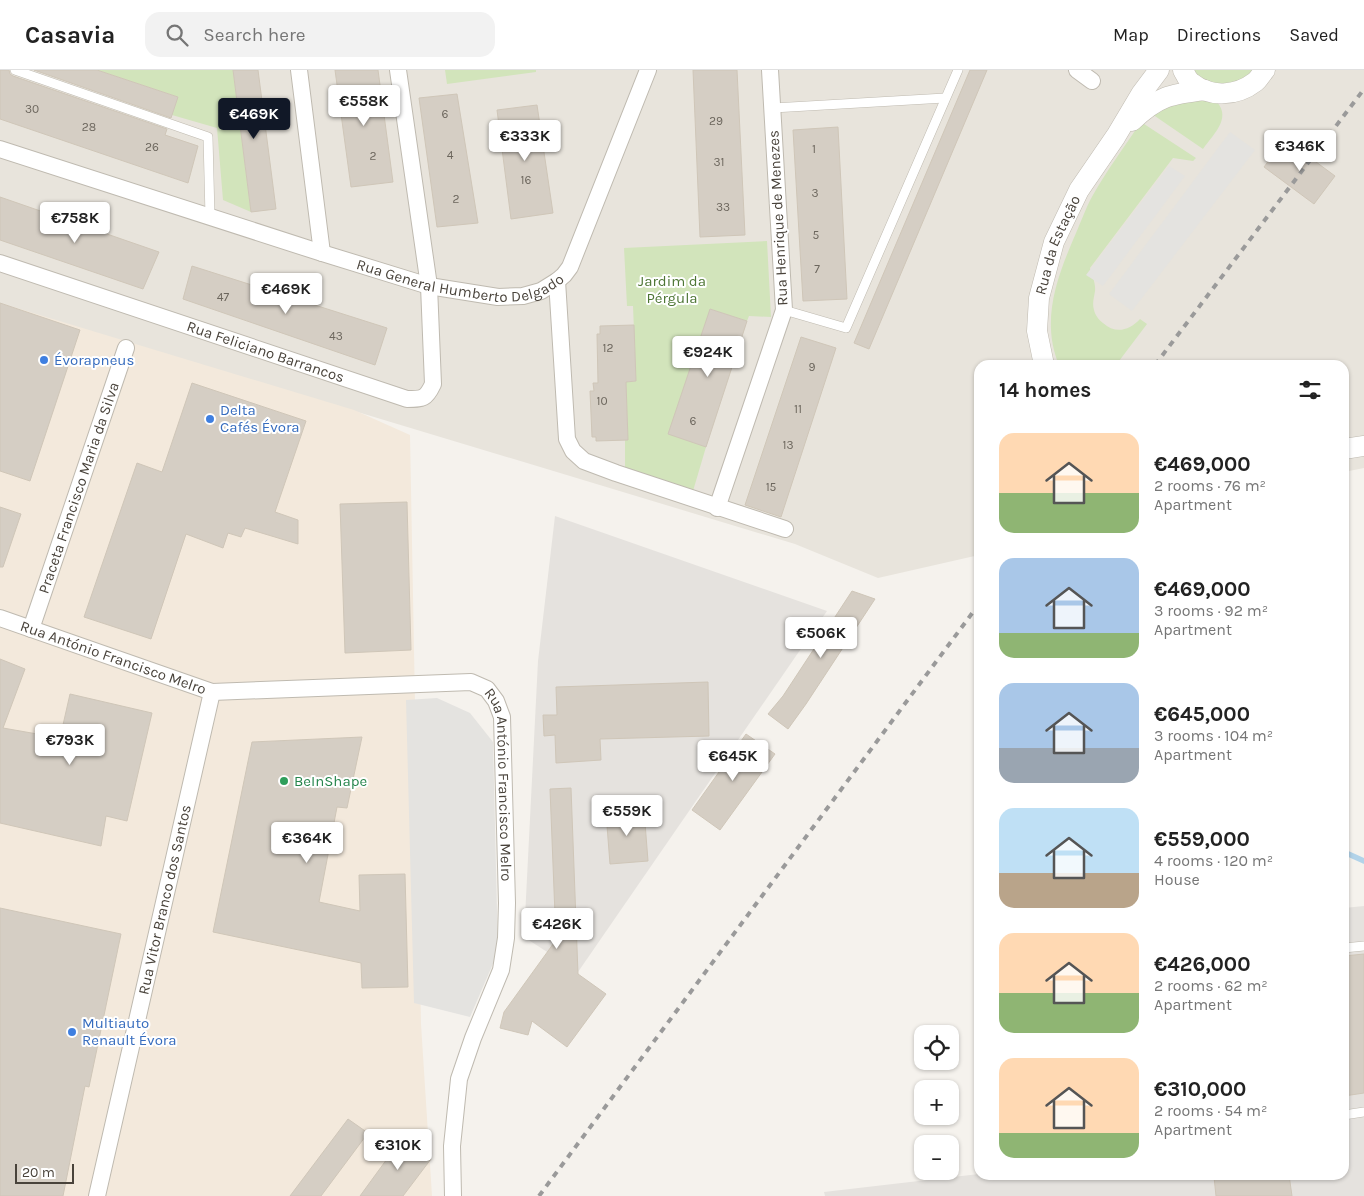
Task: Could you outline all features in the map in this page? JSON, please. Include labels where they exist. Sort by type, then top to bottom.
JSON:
[{"type":"street","points":[[299,70],[322,253]]},
{"type":"street","points":[[398,70],[429,286]]},
{"type":"street","name":"Rua General Humberto Delgado","points":[[0,149],[429,286],[498,297],[523,296],[541,291],[557,281],[570,267],[648,70]]},
{"type":"street","name":"Rua Henrique de Menezes","points":[[717,508],[784,310],[770,70]]},
{"type":"street","points":[[1077,70],[1092,81]]},
{"type":"street","name":"Rua da Estação","points":[[1043,360],[1037,330],[1039,298],[1054,242],[1079,190],[1116,136],[1141,94],[1159,70]]},
{"type":"street","points":[[1183,70],[1193,84],[1217,94],[1237,92],[1256,82],[1264,70]]},
{"type":"street","name":"Rua da Estação","points":[[1116,136],[1150,105],[1162,98],[1205,90]]},
{"type":"street","name":"Rua Feliciano Barrancos","points":[[0,263],[407,399],[421,399],[429,394],[433,384],[429,286]]},
{"type":"street","points":[[557,281],[566,439],[573,451],[584,461],[616,474],[785,529]]},
{"type":"street","name":"Praceta Francisco Maria da Silva","points":[[31,629],[126,348]]},
{"type":"street","points":[[1349,449],[1364,446]]},
{"type":"street","name":"Rua António Francisco Melro","points":[[0,618],[212,692],[471,682],[487,689],[496,701],[502,717],[507,903],[506,938],[501,970],[473,1038],[460,1079],[452,1146],[454,1196]]},
{"type":"street","name":"Rua Vitor Branco dos Santos","points":[[97,1196],[212,692]]},
{"type":"lane","points":[[15,70],[208,137],[210,217]]},
{"type":"lane","points":[[784,310],[846,328],[958,70]]},
{"type":"lane","points":[[772,108],[945,98]]},
{"type":"lane","points":[[1349,948],[1364,946]]},
{"type":"lane","points":[[1349,1114],[1364,1112]]},
{"type":"shaded area","points":[[0,70],[1364,70],[1364,468],[1349,471],[1349,360],[974,360],[974,556],[878,578],[795,544],[0,304]]},
{"type":"shaded area","points":[[1230,132],[1255,150],[1132,311],[1109,294]]},
{"type":"shaded area","points":[[1169,166],[1185,176],[1103,286],[1086,275]]},
{"type":"shaded area","points":[[0,303],[354,410],[410,435],[421,1024],[432,1196],[0,1196]]},
{"type":"shaded area","points":[[555,516],[827,611],[578,972],[524,937],[538,661]]},
{"type":"shaded area","points":[[437,698],[470,713],[493,742],[498,952],[470,1017],[414,1003],[406,700]]},
{"type":"shaded area","points":[[1364,906],[1364,1196],[825,1196],[824,1192],[927,1180],[959,1180],[959,1176],[974,1175],[974,1180],[1349,1180],[1349,908]]},
{"type":"green space","points":[[97,70],[233,70],[251,212],[223,200],[217,128],[172,115],[178,97]]},
{"type":"green space","points":[[445,70],[536,70],[536,72],[447,84]]},
{"type":"green space","points":[[1190,70],[1257,70],[1235,86],[1206,84]]},
{"type":"green space","points":[[1213,98],[1222,111],[1222,118],[1217,130],[1203,149],[1149,112],[1165,103]]},
{"type":"green space","points":[[1141,122],[1196,158],[1193,161],[1173,158],[1090,268],[1095,285],[1093,307],[1095,314],[1100,320],[1112,329],[1117,330],[1127,328],[1140,319],[1147,324],[1120,360],[1057,360],[1051,333],[1051,317],[1056,286],[1085,211],[1110,167]]},
{"type":"green space","name":"Jardim da Pérgula","points":[[767,241],[771,317],[749,316],[747,321],[710,309],[706,447],[693,491],[625,468],[625,440],[628,439],[626,382],[636,381],[633,306],[627,306],[624,248]]},
{"type":"building","points":[[0,70],[9,70],[13,76],[167,129],[165,135],[198,146],[188,183],[0,119]]},
{"type":"building","points":[[34,70],[97,70],[178,97],[171,118]]},
{"type":"building","points":[[233,70],[258,70],[276,209],[251,212]]},
{"type":"building","points":[[335,70],[378,70],[393,182],[351,187]]},
{"type":"building","points":[[693,70],[737,70],[745,235],[700,237]]},
{"type":"building","points":[[970,70],[987,70],[869,349],[854,343]]},
{"type":"building","points":[[457,94],[478,223],[437,227],[419,98]]},
{"type":"building","points":[[537,105],[553,213],[511,219],[497,110]]},
{"type":"building","points":[[838,127],[847,299],[803,301],[793,130]]},
{"type":"building","points":[[1285,139],[1335,176],[1314,204],[1264,167]]},
{"type":"building","points":[[0,197],[159,252],[143,289],[0,240]]},
{"type":"building","points":[[192,266],[387,328],[375,365],[183,299]]},
{"type":"building","points":[[0,303],[80,330],[30,481],[0,471]]},
{"type":"building","points":[[710,309],[747,321],[706,447],[668,434]]},
{"type":"building","points":[[634,325],[636,381],[626,382],[628,440],[596,441],[596,437],[592,437],[590,391],[594,391],[593,383],[598,383],[597,334],[600,334],[600,326]]},
{"type":"building","points":[[801,337],[836,348],[781,517],[745,505]]},
{"type":"building","points":[[192,383],[306,421],[275,512],[298,520],[298,544],[245,528],[241,537],[228,533],[223,548],[186,534],[151,639],[84,617],[137,463],[162,472]]},
{"type":"building","points":[[407,502],[411,650],[345,653],[340,504]]},
{"type":"building","points":[[0,507],[21,514],[3,567],[0,567]]},
{"type":"building","points":[[852,591],[875,599],[788,729],[768,714],[783,696]]},
{"type":"building","points":[[0,659],[25,669],[3,728],[60,738],[70,694],[152,713],[127,821],[106,816],[101,846],[0,823]]},
{"type":"building","points":[[708,682],[709,736],[600,739],[601,760],[556,763],[555,735],[544,736],[543,715],[557,715],[556,687]]},
{"type":"building","points":[[746,734],[775,754],[720,830],[692,810]]},
{"type":"building","points":[[362,737],[347,808],[337,807],[319,902],[360,911],[359,875],[405,874],[408,987],[362,988],[361,963],[213,932],[252,742]]},
{"type":"building","points":[[571,788],[578,974],[606,994],[567,1047],[532,1021],[528,1035],[500,1028],[504,1012],[556,940],[550,789]]},
{"type":"building","points":[[644,810],[648,861],[610,864],[606,813]]},
{"type":"building","points":[[0,908],[121,934],[89,1087],[85,1086],[63,1196],[0,1196]]},
{"type":"building","points":[[1364,954],[1364,1093],[1349,1095],[1349,956]]},
{"type":"building","points":[[348,1119],[368,1133],[321,1196],[290,1196]]},
{"type":"building","points":[[403,1137],[431,1159],[403,1196],[360,1196]]},
{"type":"building","points":[[1214,1180],[1290,1180],[1292,1196],[1216,1196]]},
{"type":"waterway","points":[[1349,854],[1364,861]]},
{"type":"railway","points":[[1159,360],[1364,89]]},
{"type":"railway","points":[[539,1196],[974,611]]},
{"type":"place","name":"Évorapneus","points":[[44,360]]},
{"type":"place","name":"Delta Cafés Évora","points":[[210,419]]},
{"type":"place","name":"BeInShape","points":[[284,781]]},
{"type":"place","name":"Multiauto Renault Évora","points":[[72,1032]]}]
